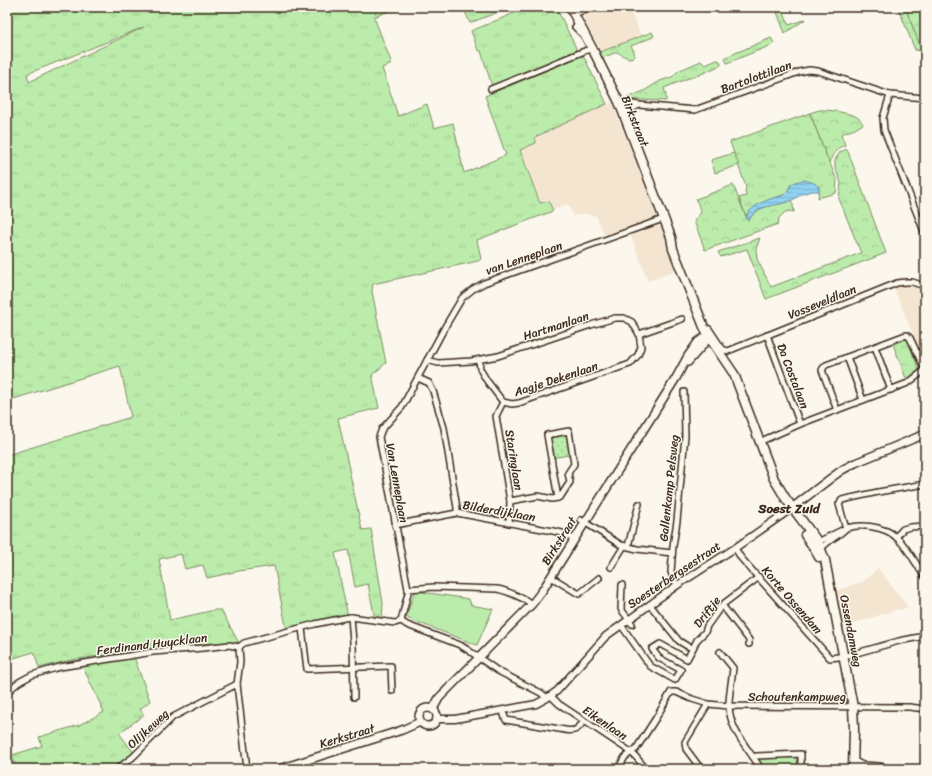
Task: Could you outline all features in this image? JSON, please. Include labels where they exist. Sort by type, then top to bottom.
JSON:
[{"type":"main road","name":"Birkstraat","points":[[565,7],[575,27],[585,36]]},
{"type":"main road","name":"Birkstraat","points":[[572,11],[619,102],[661,220]]},
{"type":"main road","name":"Birkstraat","points":[[433,709],[440,698],[532,604],[542,591],[575,540],[583,522],[682,367],[692,358],[707,339],[699,329],[696,321],[694,303],[673,249],[671,237],[661,220],[617,107],[596,64],[592,50]]},
{"type":"main road","points":[[707,339],[738,386],[778,489],[790,509]]},
{"type":"main road","name":"Soesterbergsestraat","points":[[790,509],[830,478],[855,462],[925,434]]},
{"type":"main road","name":"Ossendamweg","points":[[790,509],[817,541],[825,560],[854,729],[853,769]]},
{"type":"main road","name":"Ossendamweg","points":[[790,509],[822,563],[842,656]]},
{"type":"main road","name":"Ossendamweg","points":[[849,769],[850,707]]},
{"type":"main road","points":[[428,708],[433,709],[437,714],[437,719],[431,726],[425,726],[420,722],[418,716],[421,711],[428,708]]},
{"type":"main road","name":"Kerkstraat","points":[[279,769],[402,730],[420,722]]},
{"type":"street","points":[[572,11],[593,7]]},
{"type":"street","points":[[491,90],[592,50]]},
{"type":"street","name":"Bartolottilaan","points":[[619,102],[639,106],[695,110],[799,72],[809,70],[818,71],[890,95],[925,98]]},
{"type":"street","points":[[890,95],[883,118],[884,130],[925,234]]},
{"type":"street","points":[[624,116],[628,111],[639,106]]},
{"type":"street","name":"van Lenneplaan","points":[[427,360],[462,298],[473,289],[484,283],[661,220]]},
{"type":"street","name":"Vosseveldlaan","points":[[702,312],[713,335],[723,349],[728,350],[897,283],[912,282],[925,286]]},
{"type":"street","name":"Hartmanlaan","points":[[427,360],[438,363],[471,361],[498,356],[615,318],[624,318],[632,322],[639,334]]},
{"type":"street","points":[[639,334],[682,319]]},
{"type":"street","name":"Aagje Dekenlaan","points":[[479,360],[480,369],[503,402],[512,404],[519,403],[630,364],[638,355],[641,347],[639,334]]},
{"type":"street","name":"Da Costalaan","points":[[767,335],[800,424]]},
{"type":"street","points":[[759,442],[800,424],[908,383],[925,370],[910,338],[907,335],[824,367],[822,370],[836,410]]},
{"type":"street","points":[[875,347],[891,390]]},
{"type":"street","points":[[847,357],[863,400]]},
{"type":"street","name":"Van Lenneplaan","points":[[401,621],[408,589],[379,437],[382,429],[402,407],[427,360]]},
{"type":"street","points":[[418,378],[429,383],[433,391],[444,428],[457,513]]},
{"type":"street","name":"Gallenkamp Pelsweg","points":[[678,585],[671,574],[685,436],[684,392]]},
{"type":"street","name":"Staringlaan","points":[[503,402],[496,416],[510,501],[509,523]]},
{"type":"street","points":[[510,501],[538,496],[552,499],[558,498],[561,496],[570,482],[568,473],[574,464],[570,431],[547,435],[558,498]]},
{"type":"street","points":[[821,549],[842,534],[846,528],[839,504],[842,500],[925,484]]},
{"type":"street","points":[[611,567],[626,546],[639,504]]},
{"type":"street","name":"Soesterbergsestraat","points":[[437,719],[455,719],[536,704],[549,697],[557,691],[606,636],[621,625],[630,621],[678,585],[735,548],[790,509]]},
{"type":"street","name":"Bilderdijklaan","points":[[395,526],[457,513],[562,533],[575,540]]},
{"type":"street","points":[[583,522],[621,545],[637,549],[672,553]]},
{"type":"street","points":[[817,541],[822,540],[840,530],[856,526],[864,525],[888,531],[904,546],[925,577]]},
{"type":"street","points":[[896,537],[903,529],[925,526]]},
{"type":"street","name":"Korte Ossendam","points":[[735,548],[741,558],[830,658],[842,656]]},
{"type":"street","points":[[551,577],[579,594],[598,578]]},
{"type":"street","name":"Driftje","points":[[694,648],[697,640],[705,632],[707,626],[722,605],[759,577]]},
{"type":"street","points":[[622,585],[621,609],[630,621]]},
{"type":"street","points":[[408,589],[434,587],[497,589],[532,604]]},
{"type":"street","points":[[621,625],[650,666],[675,680],[680,670],[659,658],[652,649],[660,644],[687,659],[694,648],[679,641],[650,605]]},
{"type":"street","points":[[722,605],[749,640],[749,644]]},
{"type":"street","points":[[351,617],[354,697]]},
{"type":"street","name":"Ferdinand Huycklaan","points":[[7,692],[19,682],[32,675],[60,667],[153,652],[229,644],[239,646],[244,643],[351,617],[395,623],[401,621],[407,625],[460,645],[479,657]]},
{"type":"street","points":[[302,628],[307,669],[391,666],[392,691]]},
{"type":"street","points":[[842,656],[899,641],[925,636]]},
{"type":"street","points":[[239,646],[240,662],[237,684],[247,769]]},
{"type":"street","points":[[720,652],[733,668],[729,706],[732,722],[735,730],[761,769]]},
{"type":"street","name":"Eikenlaan","points":[[479,657],[498,671],[549,697],[631,752],[646,769]]},
{"type":"street","name":"Olijkeweg","points":[[117,769],[133,757],[173,717],[237,684]]},
{"type":"street","name":"Schoutenkampweg","points":[[631,752],[636,749],[672,692],[676,692],[708,704],[729,706],[908,707],[925,709]]},
{"type":"street","points":[[701,769],[686,749],[685,742],[708,704]]},
{"type":"street","points":[[502,710],[506,720],[565,730],[573,731],[584,721]]},
{"type":"street","points":[[618,769],[625,757],[631,752]]},
{"type":"street","points":[[753,757],[801,754],[801,769]]},
{"type":"street","points":[[854,760],[862,765],[879,766],[892,769]]},
{"type":"shaded area","points":[[578,7],[629,7],[641,36],[600,52]]},
{"type":"shaded area","points":[[612,102],[678,270],[648,281],[629,231],[606,239],[596,216],[585,214],[573,216],[568,204],[554,210],[550,200],[541,202],[521,150],[537,144],[535,138]]},
{"type":"shaded area","points":[[907,284],[925,290],[925,361],[894,288]]},
{"type":"shaded area","points":[[878,568],[908,607],[843,627],[835,591],[864,581]]},
{"type":"green space","points":[[7,7],[74,7],[76,12],[90,7],[399,7],[374,17],[392,64],[382,68],[398,116],[427,104],[434,128],[453,123],[464,173],[506,155],[485,96],[579,57],[584,57],[607,104],[535,137],[536,143],[520,150],[540,203],[549,201],[553,211],[477,240],[481,259],[478,261],[373,284],[372,291],[386,363],[372,375],[379,408],[338,418],[362,530],[371,529],[383,603],[382,619],[375,619],[368,584],[355,587],[348,550],[335,553],[348,617],[287,631],[274,566],[239,571],[207,578],[203,565],[185,569],[181,554],[159,559],[170,620],[221,610],[239,643],[232,642],[162,646],[71,660],[39,668],[34,652],[7,660],[7,455],[131,417],[120,366],[7,401]],"holes":[[[144,27],[29,82],[27,74]]]},
{"type":"green space","points":[[463,7],[511,7],[470,23]]},
{"type":"green space","points":[[529,7],[556,7],[577,50],[492,86],[481,51],[478,50],[471,31]]},
{"type":"green space","points":[[775,7],[781,7],[789,25],[806,19],[785,33]]},
{"type":"green space","points":[[898,7],[905,7],[922,51],[915,50]]},
{"type":"green space","points":[[905,7],[925,7],[925,60]]},
{"type":"green space","points":[[652,32],[653,37],[631,46],[635,56],[630,58],[617,52],[602,58],[600,52]]},
{"type":"green space","points":[[771,38],[774,43],[772,45],[727,63],[725,59],[726,57]]},
{"type":"green space","points":[[717,60],[720,61],[721,65],[664,88],[666,101],[624,99],[644,91],[660,81],[672,77],[678,71],[701,61],[705,65]]},
{"type":"green space","points":[[819,110],[827,110],[854,116],[857,117],[863,124],[855,129],[841,134],[845,145],[837,149],[829,162],[810,113]]},
{"type":"green space","points":[[810,113],[837,180],[836,193],[818,198],[819,187],[791,184],[784,195],[770,199],[748,213],[746,216],[739,198],[746,196],[746,187],[730,142]]},
{"type":"green space","points":[[847,149],[886,253],[766,299],[747,249],[721,257],[718,252],[760,238],[756,249],[757,259],[771,287],[861,253],[839,199],[841,183],[835,167],[835,160],[840,152]]},
{"type":"green space","points":[[734,153],[739,165],[715,173],[711,160]]},
{"type":"green space","points":[[733,185],[747,219],[749,220],[763,208],[791,200],[794,212],[785,212],[779,218],[778,224],[705,250],[694,221],[701,212],[696,199]]},
{"type":"green space","points":[[906,339],[919,370],[907,381],[893,344]]},
{"type":"green space","points":[[568,433],[573,454],[552,458],[548,437]]},
{"type":"green space","points":[[415,591],[469,599],[471,605],[493,609],[477,645],[406,617]]},
{"type":"green space","points":[[134,657],[150,701],[140,709],[144,715],[119,733],[134,753],[114,769],[16,769],[12,755],[42,746],[39,737],[79,725],[104,712],[82,665]]},
{"type":"green space","points":[[795,757],[799,766],[796,769],[763,769],[759,761],[759,758]]},
{"type":"water","points":[[805,180],[814,183],[819,187],[819,191],[805,193],[787,202],[761,209],[752,215],[748,221],[748,214],[754,207],[767,200],[783,195],[794,183]]},
{"type":"district","name":"Soest Zuid","points":[[789,508]]}]
